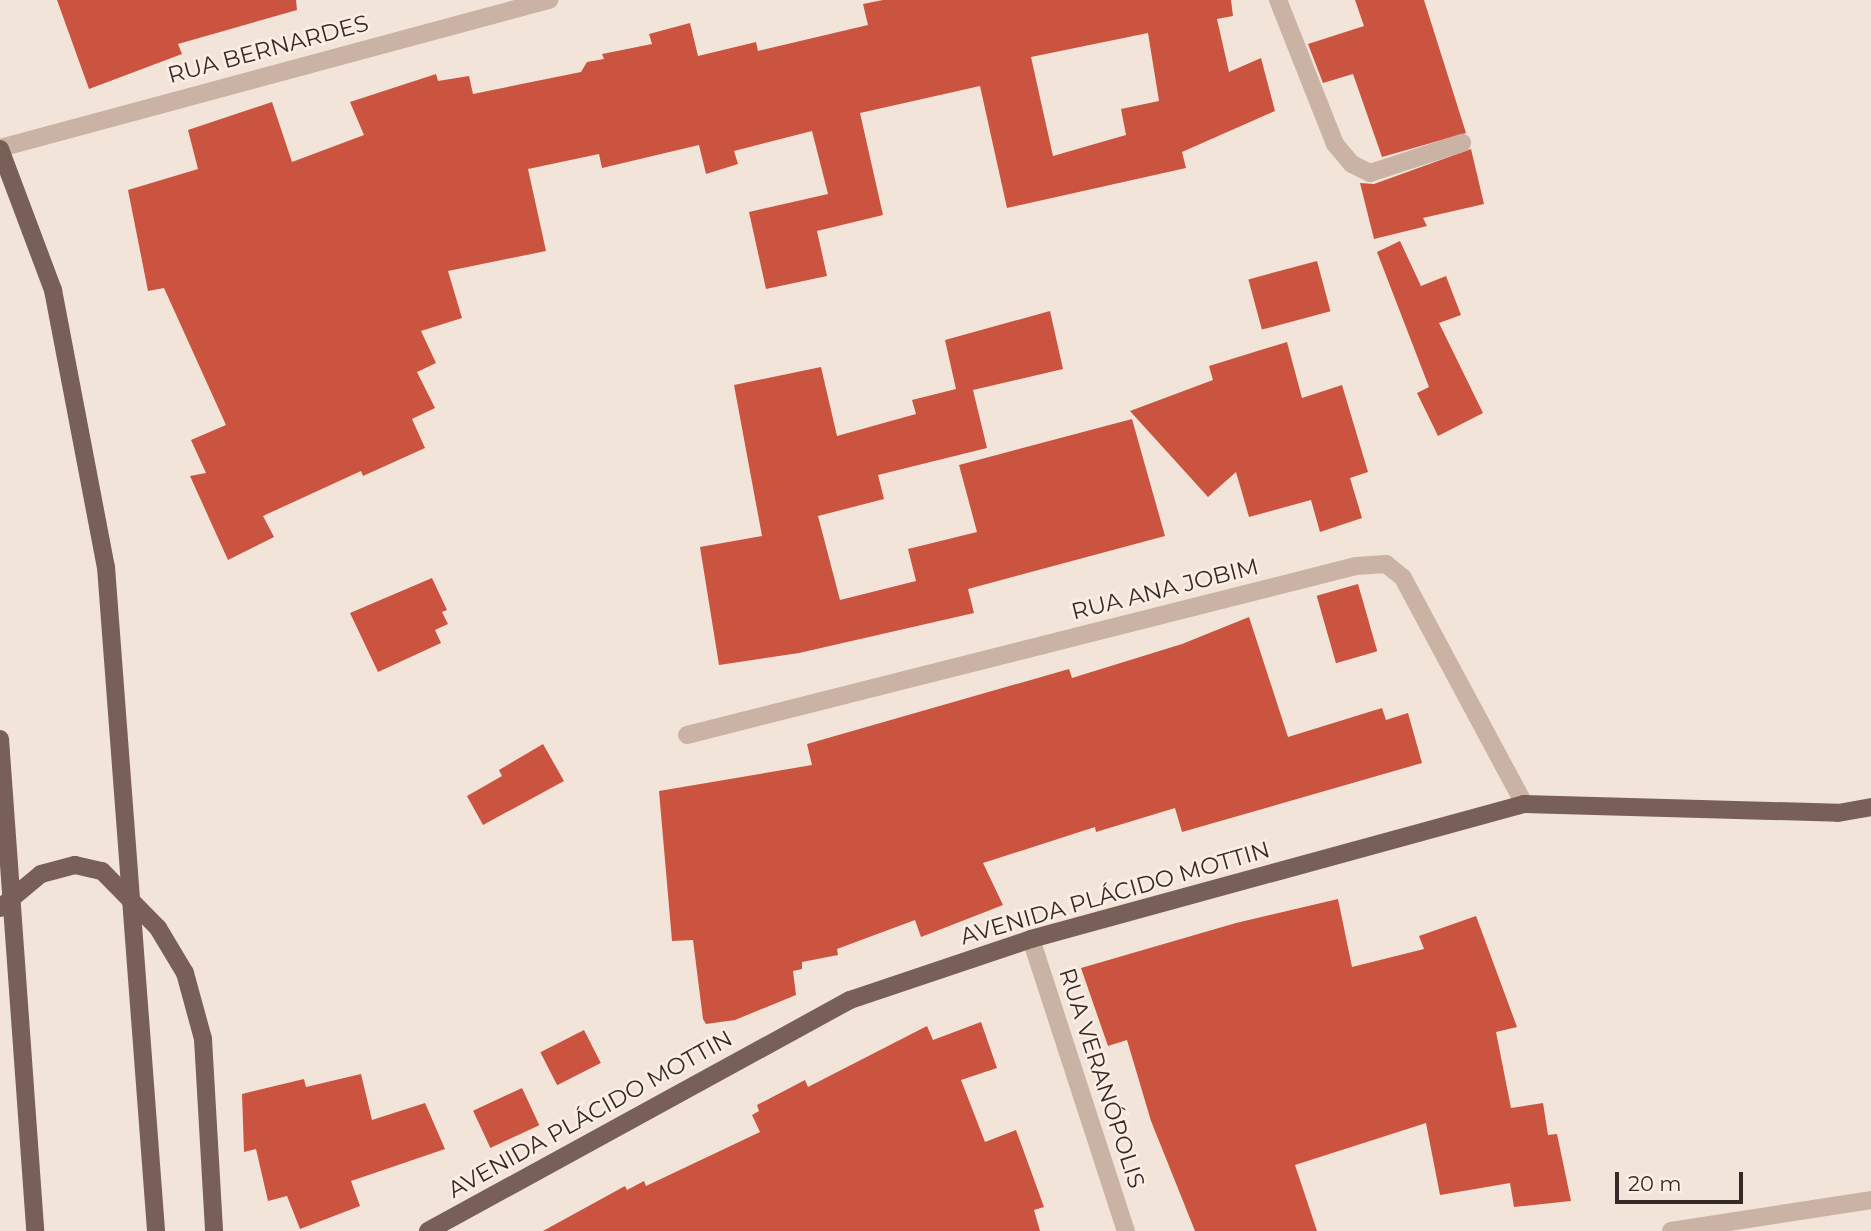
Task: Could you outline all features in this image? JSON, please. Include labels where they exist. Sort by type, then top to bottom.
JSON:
[{"type":"main road","points":[[0,148],[53,290],[106,567],[127,799],[130,897],[156,1231]]},
{"type":"main road","points":[[0,739],[6,901],[35,1231]]},
{"type":"main road","name":"AVENIDA PLÁCIDO MOTTIN","points":[[428,1231],[850,1000],[1031,939],[1524,804],[1838,813],[1871,807]]},
{"type":"main road","points":[[6,901],[41,874],[75,865],[102,872],[130,897],[158,928],[185,973],[203,1039],[214,1231]]},
{"type":"street","name":"RUA BERNARDES","points":[[0,148],[548,0]]},
{"type":"street","points":[[1278,0],[1335,144],[1352,164],[1370,173],[1462,143]]},
{"type":"street","name":"RUA ANA JOBIM","points":[[687,735],[1356,566],[1386,564],[1403,578],[1524,804]]},
{"type":"street","name":"RUA VERANÓPOLIS","points":[[1031,939],[1126,1231]]},
{"type":"street","points":[[1671,1231],[1871,1200]]},
{"type":"building","points":[[57,0],[296,0],[297,10],[178,44],[182,54],[89,89]]},
{"type":"building","points":[[883,0],[1231,0],[1233,16],[1217,19],[1229,72],[1261,58],[1275,111],[1182,152],[1186,168],[1007,208],[980,86],[860,113],[883,215],[817,231],[827,276],[766,289],[749,212],[828,194],[812,131],[734,151],[738,164],[706,174],[699,145],[602,168],[599,154],[528,169],[546,251],[448,271],[462,318],[421,331],[436,363],[417,372],[435,408],[412,419],[425,448],[363,476],[361,471],[263,516],[274,537],[228,560],[190,476],[206,473],[191,440],[226,425],[164,288],[148,291],[128,190],[198,169],[188,130],[272,102],[292,162],[364,135],[350,102],[436,74],[438,81],[469,76],[473,94],[581,72],[587,62],[604,59],[602,54],[652,44],[649,34],[690,23],[698,56],[756,42],[758,51],[868,25],[863,4]],"holes":[[[1148,33],[1159,101],[1121,109],[1126,135],[1053,156],[1031,57]]]},
{"type":"building","points":[[1355,0],[1424,0],[1466,133],[1382,157],[1353,74],[1323,83],[1308,44],[1364,26]]},
{"type":"building","points":[[1471,149],[1484,204],[1423,218],[1427,226],[1374,239],[1360,183],[1374,184]]},
{"type":"building","points":[[1400,241],[1421,286],[1446,276],[1461,315],[1439,323],[1483,413],[1438,436],[1417,393],[1429,387],[1377,252]]},
{"type":"building","points":[[1317,261],[1330,311],[1262,330],[1248,279]]},
{"type":"building","points":[[1050,311],[1063,369],[973,390],[987,448],[878,475],[884,499],[818,516],[840,600],[916,581],[908,549],[977,532],[959,465],[1132,419],[1165,536],[968,589],[974,613],[799,653],[719,665],[700,547],[762,536],[734,385],[821,367],[837,436],[916,414],[912,400],[956,389],[945,340]]},
{"type":"building","points":[[1287,342],[1302,398],[1342,385],[1368,472],[1350,478],[1362,518],[1320,532],[1311,500],[1249,517],[1236,472],[1208,497],[1130,411],[1213,380],[1209,366]]},
{"type":"building","points":[[432,578],[447,610],[442,612],[448,624],[435,630],[441,643],[378,672],[350,613]]},
{"type":"building","points":[[1358,584],[1377,651],[1336,663],[1317,596]]},
{"type":"building","points":[[1249,617],[1288,737],[1382,708],[1386,720],[1408,713],[1422,763],[1182,832],[1175,808],[1096,832],[1095,827],[983,863],[1003,905],[921,937],[915,920],[837,949],[838,955],[802,962],[802,969],[793,971],[796,995],[735,1020],[706,1024],[703,1019],[693,940],[672,941],[659,791],[812,765],[807,744],[1069,669],[1072,678],[1182,644]]},
{"type":"building","points":[[543,744],[564,781],[483,825],[467,796],[502,776],[499,770]]},
{"type":"building","points":[[1338,899],[1352,967],[1424,949],[1419,936],[1476,916],[1517,1027],[1496,1032],[1511,1108],[1543,1103],[1548,1135],[1557,1134],[1571,1201],[1514,1207],[1510,1183],[1440,1195],[1426,1123],[1295,1165],[1317,1231],[1195,1231],[1151,1121],[1127,1040],[1108,1046],[1081,968],[1236,923]]},
{"type":"building","points":[[981,1022],[997,1068],[961,1080],[985,1142],[1016,1130],[1044,1207],[1034,1210],[1040,1231],[543,1231],[625,1186],[627,1190],[644,1181],[646,1186],[760,1132],[752,1115],[759,1111],[757,1105],[805,1080],[808,1087],[927,1026],[933,1040]]},
{"type":"building","points":[[584,1030],[601,1063],[557,1085],[540,1052]]},
{"type":"building","points":[[361,1074],[372,1120],[425,1103],[445,1149],[351,1181],[360,1206],[300,1229],[287,1196],[268,1201],[256,1149],[244,1152],[242,1094],[304,1079],[306,1087]]},
{"type":"building","points":[[522,1088],[539,1125],[490,1148],[473,1111]]}]
